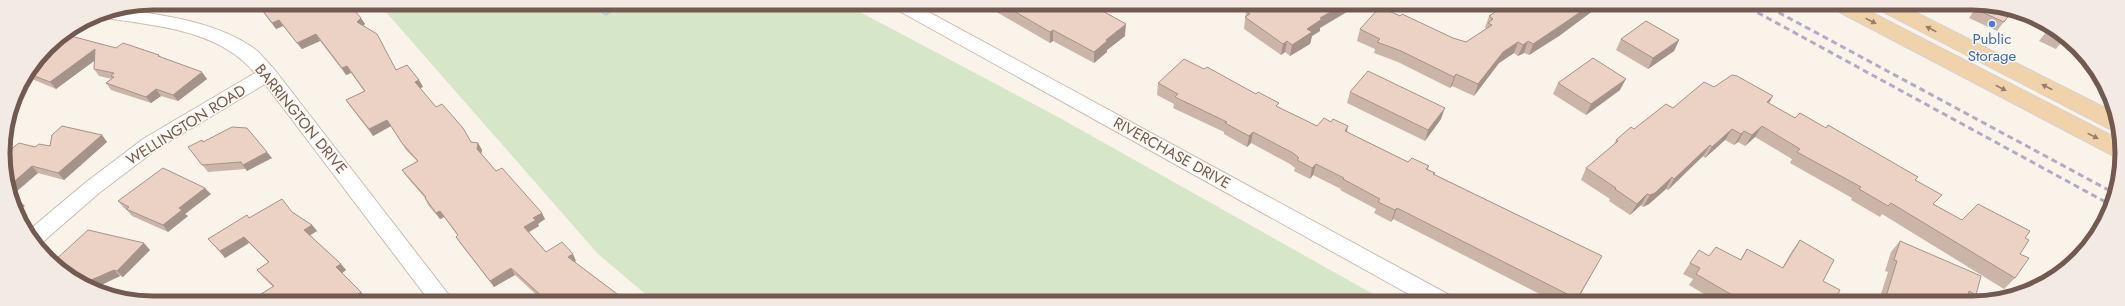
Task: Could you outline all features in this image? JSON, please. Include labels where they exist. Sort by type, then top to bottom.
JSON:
[{"type":"main road","points":[[1850,10],[2115,147]]},
{"type":"main road","points":[[1895,10],[2111,120]]},
{"type":"main road","points":[[2066,122],[2082,105]]},
{"type":"street","name":"RIVERCHASE DRIVE","points":[[911,10],[1432,296]]},
{"type":"street","name":"BARRINGTON DRIVE","points":[[120,14],[176,23],[213,34],[247,53],[267,74],[439,296]]},
{"type":"street","name":"WELLINGTON ROAD","points":[[37,236],[92,188],[150,144],[267,74]]},
{"type":"green space","points":[[384,10],[856,10],[1058,117],[1377,296],[648,296],[598,254]]},
{"type":"water","points":[[598,10],[613,10],[606,15]]},
{"type":"building","points":[[262,10],[354,10],[361,18],[357,22],[377,34],[396,70],[407,65],[419,80],[415,82],[436,107],[442,104],[463,128],[471,142],[478,143],[477,149],[496,171],[502,168],[542,213],[533,218],[536,220],[524,227],[546,252],[562,242],[573,254],[568,257],[620,296],[542,296],[511,268],[490,281],[456,237],[458,235],[440,211],[436,213],[425,198],[426,197],[402,170],[418,161],[402,143],[387,120],[369,129],[346,100],[365,91],[347,66],[342,68],[316,34],[297,43],[279,20],[272,23]]},
{"type":"building","points":[[1012,10],[1101,10],[1126,24],[1094,52],[1053,30],[1050,32]]},
{"type":"building","points":[[1334,10],[1320,18],[1322,19],[1307,29],[1312,32],[1292,45],[1287,41],[1283,44],[1245,17],[1250,14],[1246,11]]},
{"type":"building","points":[[1377,10],[1387,10],[1400,16],[1402,14],[1453,38],[1466,42],[1492,25],[1488,23],[1493,19],[1489,16],[1498,10],[1583,10],[1533,44],[1528,41],[1523,45],[1518,42],[1503,52],[1478,84],[1456,74],[1454,77],[1401,51],[1377,42],[1380,39],[1360,29]]},
{"type":"building","points":[[1977,10],[2009,15],[2004,22]]},
{"type":"building","points":[[1646,21],[1679,40],[1653,58],[1621,39]]},
{"type":"building","points":[[71,36],[116,48],[123,43],[202,72],[173,95],[156,89],[146,97],[106,83],[114,77],[111,76],[114,73],[94,69],[95,49],[50,82],[33,75],[45,59],[59,45]]},
{"type":"building","points":[[1593,58],[1626,79],[1591,104],[1558,83]]},
{"type":"building","points":[[1184,59],[1204,69],[1207,67],[1256,94],[1258,92],[1279,103],[1276,106],[1317,126],[1324,118],[1331,122],[1333,119],[1348,126],[1345,131],[1408,162],[1412,158],[1429,166],[1426,169],[1435,173],[1433,174],[1602,256],[1579,296],[1571,296],[1397,208],[1395,210],[1378,202],[1380,199],[1316,164],[1312,168],[1297,160],[1299,158],[1293,153],[1253,132],[1249,136],[1225,123],[1227,122],[1175,97],[1178,94],[1158,83]]},
{"type":"building","points":[[1368,71],[1445,108],[1428,130],[1350,92]]},
{"type":"building","points":[[1732,75],[1737,76],[1773,96],[1767,102],[1795,118],[1800,113],[1826,128],[1828,125],[1918,177],[1915,180],[1942,195],[1933,204],[1962,220],[1978,204],[2030,231],[2025,238],[2029,240],[2020,254],[2029,258],[2015,278],[1891,203],[1888,206],[1859,189],[1861,187],[1797,152],[1800,149],[1762,126],[1752,135],[1744,131],[1741,134],[1732,129],[1712,147],[1710,145],[1674,179],[1672,177],[1655,193],[1650,195],[1647,194],[1637,204],[1586,168],[1618,141],[1616,140],[1631,127],[1634,129],[1666,104],[1673,108],[1704,82],[1714,87]]},
{"type":"building","points":[[62,126],[102,135],[58,173],[32,166],[13,182],[11,172],[10,150],[19,143],[35,147],[39,144],[50,146],[52,135]]},
{"type":"building","points":[[232,127],[247,128],[267,152],[243,165],[241,162],[202,165],[188,147],[202,140],[203,142]]},
{"type":"building","points":[[163,168],[205,188],[179,208],[182,210],[163,225],[126,209],[129,207],[118,201]]},
{"type":"building","points":[[282,199],[292,212],[312,225],[304,230],[341,264],[336,267],[361,292],[357,295],[358,296],[263,296],[261,294],[274,286],[257,270],[269,262],[244,237],[220,251],[208,239],[247,215],[249,218]]},
{"type":"building","points":[[88,230],[144,243],[117,271],[114,270],[91,280],[81,277],[57,259]]},
{"type":"building","points":[[1800,240],[1834,260],[1823,281],[1840,290],[1837,296],[1769,296],[1768,294],[1767,296],[1734,296],[1696,274],[1700,268],[1690,263],[1699,250],[1709,256],[1716,247],[1741,260],[1747,249],[1783,268]]},
{"type":"building","points":[[1900,241],[1981,276],[1976,295],[1969,291],[1968,296],[1886,296],[1897,261],[1894,260]]},
{"type":"railway","points":[[1753,10],[2106,202]]},
{"type":"railway","points":[[1774,10],[2110,191]]},
{"type":"place","name":"Public Storage","points":[[1992,24]]}]
